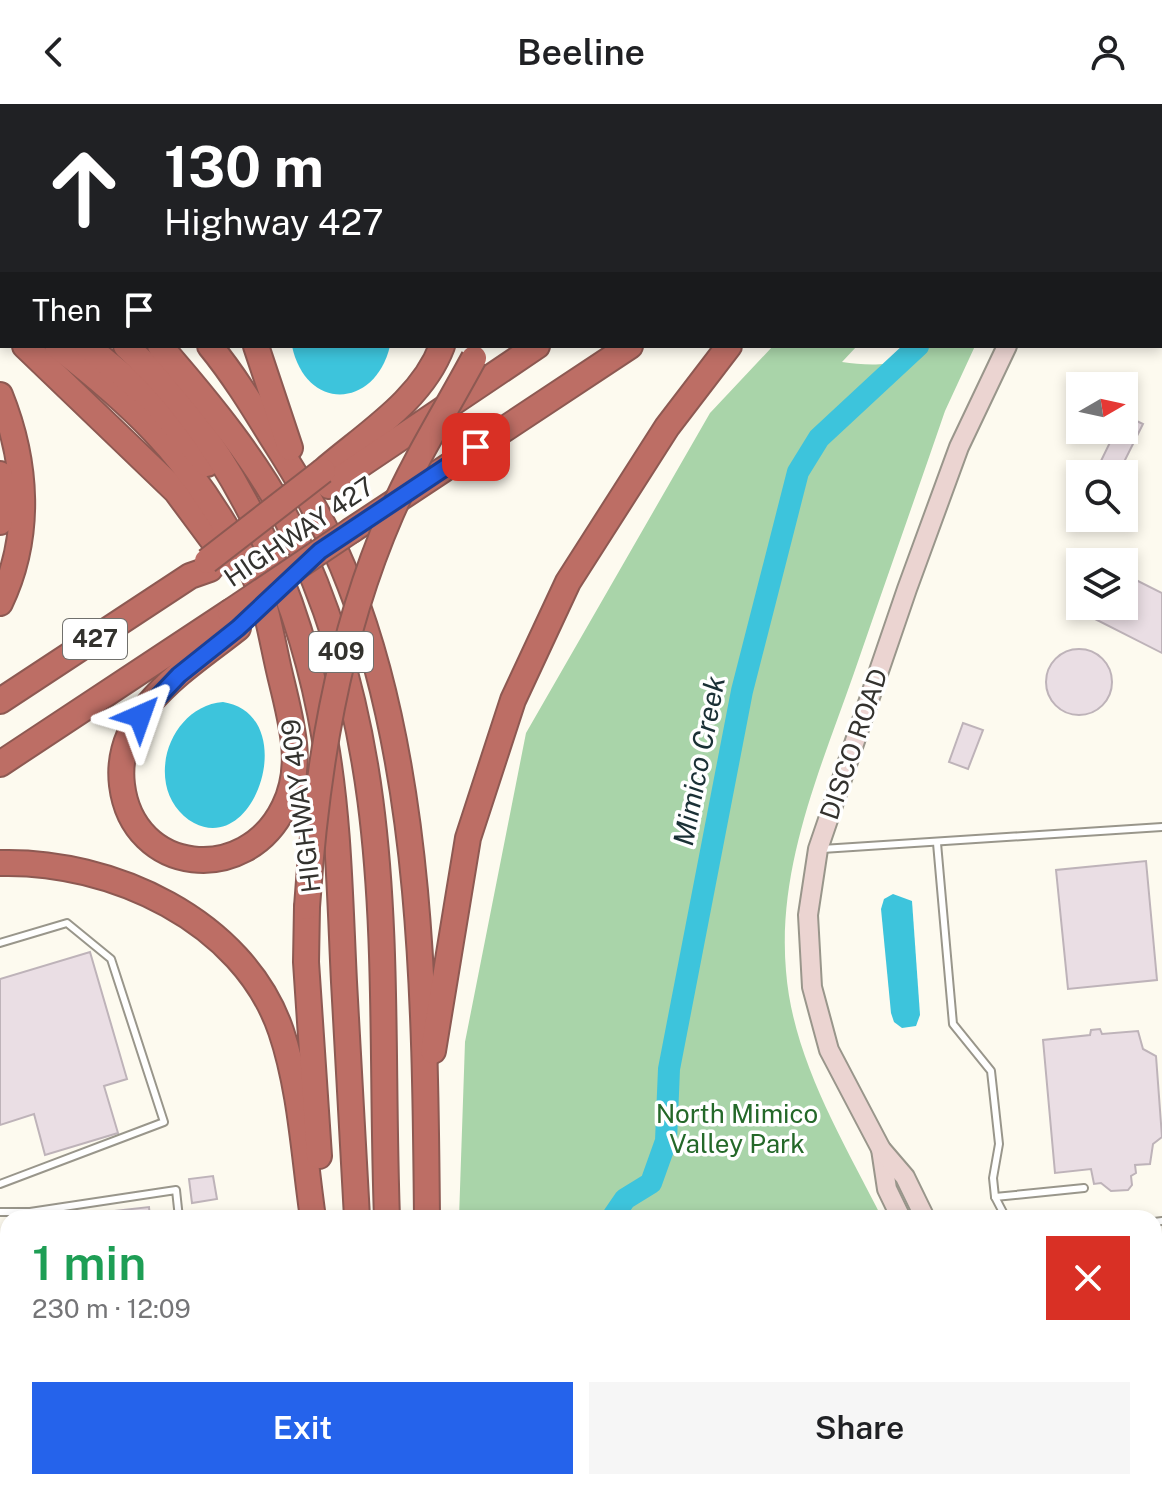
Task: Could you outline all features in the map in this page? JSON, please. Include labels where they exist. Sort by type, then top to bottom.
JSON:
[{"type":"highway","points":[[27,348],[155,470],[194,514],[235,571],[275,653]]},
{"type":"highway","points":[[60,348],[126,399],[198,482],[255,576],[295,735],[294,774],[284,808],[260,840],[228,858],[196,860],[160,849],[141,832],[125,800],[121,773],[130,729],[150,703],[234,620]]},
{"type":"highway","points":[[90,348],[127,377],[170,418],[206,462],[270,556]]},
{"type":"highway","name":"HIGHWAY 409","points":[[128,348],[187,410],[229,470],[270,556],[307,662],[325,737],[332,786],[357,1210]]},
{"type":"highway","points":[[162,348],[181,370]]},
{"type":"highway","points":[[167,348],[181,370]]},
{"type":"highway","points":[[211,348],[296,470]]},
{"type":"highway","points":[[257,348],[296,470],[351,586],[386,704],[404,795],[426,1073],[427,1210]]},
{"type":"highway","points":[[326,478],[424,381],[441,348]]},
{"type":"highway","name":"HIGHWAY 427","points":[[0,701],[202,569],[326,478],[534,348]]},
{"type":"highway","name":"HIGHWAY 427","points":[[0,764],[234,620],[320,551],[627,348]]},
{"type":"highway","points":[[426,1073],[435,1047],[443,975],[468,838],[513,700],[568,582],[667,427],[727,348]]},
{"type":"highway","points":[[323,1210],[306,962],[313,819],[325,734],[362,598],[391,514],[478,352]]},
{"type":"highway","name":"409","points":[[181,370],[227,428],[290,525],[321,596],[357,712],[378,843],[387,1210]]},
{"type":"highway","points":[[0,395],[17,449],[23,500],[18,548],[0,603]]},
{"type":"highway","points":[[0,474],[0,522]]},
{"type":"highway","points":[[0,863],[68,869],[128,887],[207,930],[244,964],[281,1031],[293,1082],[312,1210]]},
{"type":"main road","name":"DISCO ROAD","points":[[921,1210],[905,1177],[881,1149],[842,1078],[819,1018],[808,949],[808,915],[818,849],[942,492],[980,399],[1006,348]]},
{"type":"main road","name":"DISCO ROAD","points":[[881,1149],[887,1189],[897,1210]]},
{"type":"lane","points":[[818,849],[1162,827]]},
{"type":"lane","points":[[937,843],[953,1024],[991,1071],[999,1144],[993,1178],[995,1197],[1002,1210]]},
{"type":"lane","points":[[0,943],[67,923],[111,959],[164,1122],[0,1184]]},
{"type":"lane","points":[[995,1197],[1084,1188]]},
{"type":"lane","points":[[43,1210],[176,1190],[178,1210]]},
{"type":"green space","name":"North Mimico Valley Park","points":[[771,348],[855,348],[842,362],[886,364],[908,358],[923,348],[974,348],[945,411],[815,782],[788,894],[786,971],[798,1036],[822,1099],[878,1210],[459,1210],[465,1042],[526,733],[710,413]],"holes":[[[793,483],[710,886],[702,917],[695,903]]]},
{"type":"water","points":[[293,348],[389,348],[382,367],[370,382],[356,391],[341,394],[325,392],[311,383],[300,368]]},
{"type":"water","points":[[223,702],[247,712],[260,731],[265,754],[261,779],[251,802],[236,820],[217,828],[194,823],[179,811],[167,790],[165,770],[166,756],[177,730],[197,711]]},
{"type":"water","points":[[893,894],[912,901],[920,1015],[916,1026],[902,1028],[894,1022],[891,1013],[881,909],[884,899]]},
{"type":"building","points":[[1109,444],[1133,444],[1125,460],[1101,460]]},
{"type":"building","points":[[1138,581],[1162,593],[1162,653],[1097,620],[1138,620]]},
{"type":"building","points":[[1079,649],[1092,652],[1102,659],[1109,669],[1112,682],[1109,695],[1102,705],[1092,712],[1079,715],[1066,712],[1056,705],[1049,695],[1046,682],[1049,669],[1056,659],[1066,652]]},
{"type":"building","points":[[963,723],[983,730],[968,769],[949,762]]},
{"type":"building","points":[[1146,861],[1157,980],[1068,989],[1056,870]]},
{"type":"building","points":[[90,952],[127,1079],[104,1086],[118,1133],[45,1155],[34,1114],[0,1125],[0,979]]},
{"type":"building","points":[[1100,1029],[1102,1034],[1138,1031],[1143,1049],[1156,1056],[1162,1137],[1153,1144],[1150,1164],[1135,1165],[1136,1173],[1131,1176],[1132,1185],[1128,1190],[1111,1191],[1101,1183],[1094,1184],[1091,1169],[1055,1173],[1043,1040],[1090,1035],[1091,1030]]},
{"type":"building","points":[[213,1176],[217,1199],[192,1203],[189,1179]]},
{"type":"building","points":[[149,1207],[149,1210],[123,1210]]},
{"type":"waterway","name":"Mimico Creek","points":[[617,1210],[625,1199],[651,1183],[666,1141],[669,1069],[742,691],[798,472],[819,438],[916,348]]},
{"type":"route","points":[[140,716],[179,675],[238,628],[320,551],[476,447]]}]
